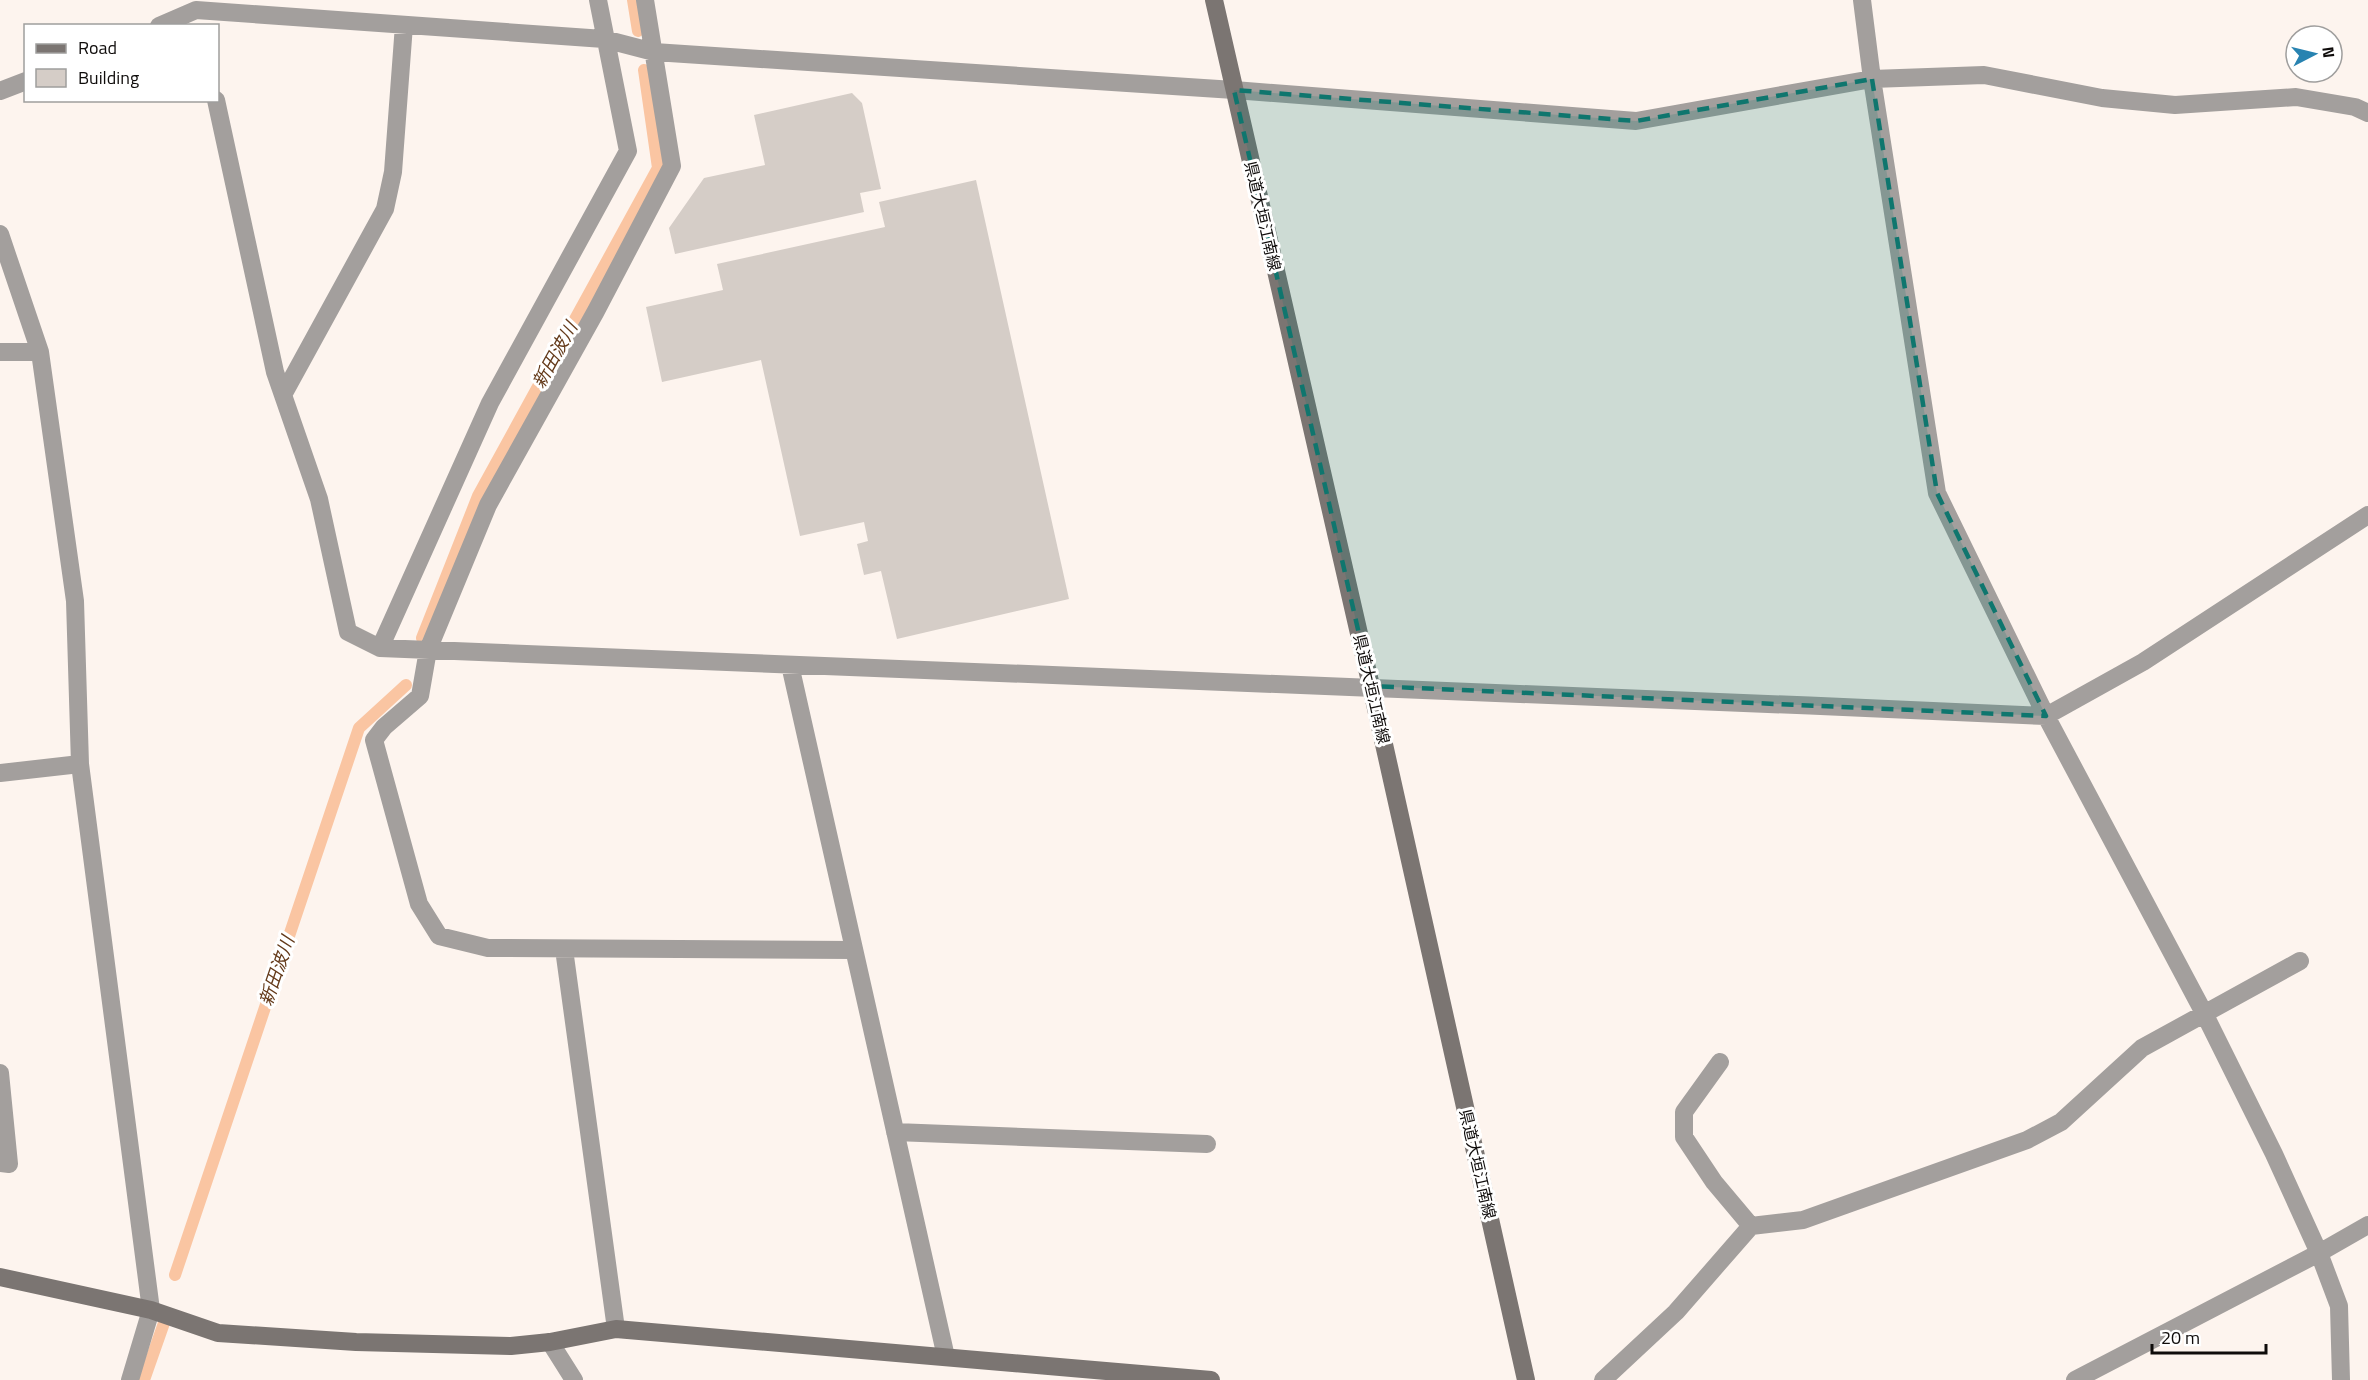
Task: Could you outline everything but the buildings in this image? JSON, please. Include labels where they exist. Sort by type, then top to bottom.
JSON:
[{"type":"main road","name":"県道大垣江南線","points":[[1214,0],[1371,686],[1526,1380]]},
{"type":"main road","points":[[0,1277],[151,1310],[218,1333],[511,1346],[550,1342],[616,1329],[1211,1380]]},
{"type":"street","points":[[380,648],[490,403],[628,151],[598,0]]},
{"type":"street","points":[[645,0],[672,166],[596,311],[488,505],[429,650],[420,696],[384,727],[374,740],[419,904],[439,936],[488,948],[854,950]]},
{"type":"street","points":[[1862,0],[1872,79],[1937,493],[2046,716],[2204,1012],[2274,1154],[2319,1253],[2339,1306],[2341,1380]]},
{"type":"street","points":[[164,24],[196,12],[404,25],[604,39],[654,52],[1234,90],[1636,121],[1872,79],[1984,75],[2112,99],[2175,105],[2296,97],[2355,107],[2368,113]]},
{"type":"street","points":[[283,395],[385,209],[393,172],[404,25]]},
{"type":"street","points":[[0,91],[24,82]]},
{"type":"street","points":[[216,102],[275,372],[319,498],[348,632],[380,648],[1371,686],[2046,716],[2143,663],[2368,515]]},
{"type":"street","points":[[0,234],[39,352],[75,601],[80,764],[151,1310],[130,1380]]},
{"type":"street","points":[[0,352],[39,352]]},
{"type":"street","points":[[790,665],[946,1357]]},
{"type":"street","points":[[0,772],[80,764]]},
{"type":"street","points":[[564,949],[616,1329]]},
{"type":"street","points":[[1603,1380],[1676,1312],[1751,1226],[1803,1220],[2028,1140],[2061,1122],[2142,1048],[2300,961]]},
{"type":"street","points":[[1720,1062],[1684,1112],[1684,1137],[1714,1182],[1751,1226]]},
{"type":"street","points":[[0,1073],[9,1164],[0,1163]]},
{"type":"street","points":[[895,1132],[1207,1144]]},
{"type":"street","points":[[2075,1380],[2319,1253],[2368,1225]]},
{"type":"street","points":[[550,1342],[574,1380]]},
{"type":"highlighted area","points":[[1872,79],[1937,493],[2046,716],[1371,686],[1234,90],[1636,121]]},
{"type":"waterway","name":"新田波川","points":[[633,0],[638,31]]},
{"type":"waterway","name":"新田波川","points":[[422,638],[478,496],[658,168],[644,70]]},
{"type":"waterway","name":"新田波川","points":[[175,1275],[359,728],[406,685]]},
{"type":"waterway","name":"新田波川","points":[[144,1380],[164,1323]]}]
